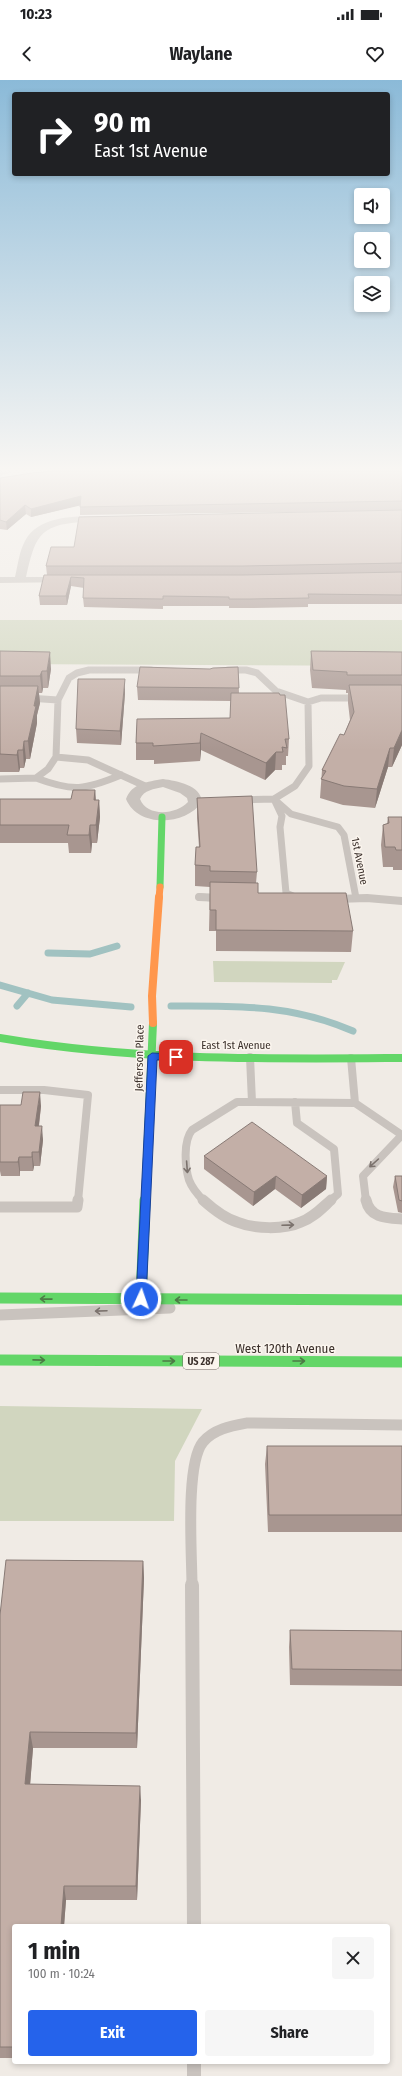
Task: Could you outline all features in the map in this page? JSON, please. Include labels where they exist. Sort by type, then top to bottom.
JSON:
[{"type":"street","points":[[20,580],[24,564]]},
{"type":"street","points":[[0,580],[76,580]]},
{"type":"street","points":[[163,783],[182,786],[198,800],[186,811],[178,814],[162,817],[147,814],[134,806],[132,801],[133,795],[145,786],[163,783]]},
{"type":"street","name":"Jefferson Place","points":[[141,1299],[152,1056],[152,996],[162,869],[162,817]]},
{"type":"street","name":"East 1st Avenue","points":[[0,1038],[63,1050],[114,1055],[250,1058],[402,1058]]},
{"type":"street","points":[[0,1298],[402,1300]]},
{"type":"street","name":"West 120th Avenue","points":[[0,1360],[402,1362]]},
{"type":"lane","points":[[36,778],[48,769],[56,757],[58,700],[65,683],[69,678],[77,673],[89,670],[160,670]]},
{"type":"lane","points":[[222,670],[246,670],[257,673],[263,677],[268,685],[276,691],[308,702],[321,698],[371,698]]},
{"type":"lane","points":[[23,698],[58,700]]},
{"type":"lane","points":[[231,800],[274,799],[285,794],[305,775],[309,766],[308,702]]},
{"type":"lane","points":[[56,757],[88,760],[145,786]]},
{"type":"lane","points":[[0,779],[36,778],[60,788],[77,789],[92,788],[121,775]]},
{"type":"lane","points":[[274,799],[282,810],[283,817],[280,827],[286,893],[301,900],[277,899]]},
{"type":"lane","name":"1st Avenue","points":[[274,799],[291,814],[338,827],[344,835],[356,898]]},
{"type":"lane","points":[[199,897],[230,898]]},
{"type":"lane","points":[[324,899],[356,898],[402,901]]},
{"type":"lane","points":[[250,1058],[252,1102]]},
{"type":"lane","points":[[351,1058],[356,1103]]},
{"type":"lane","points":[[0,1090],[44,1090],[88,1095],[77,1207],[0,1207]]},
{"type":"lane","points":[[295,1102],[297,1123],[334,1149],[338,1194],[303,1222],[295,1225],[257,1226],[237,1222],[215,1209],[197,1194],[190,1182],[187,1168],[188,1135],[192,1130],[237,1102],[295,1102],[356,1103],[402,1135],[363,1176],[366,1203],[371,1213],[382,1218],[402,1219]]},
{"type":"lane","points":[[0,1315],[378,1300]]},
{"type":"lane","points":[[194,1924],[192,1482],[194,1458],[212,1433],[226,1426],[247,1423],[402,1425]]},
{"type":"lane","points":[[194,2064],[194,2076]]},
{"type":"green space","points":[[0,620],[402,620],[402,666],[0,664]]},
{"type":"green space","points":[[213,961],[345,962],[337,980],[332,980],[332,983],[214,982]]},
{"type":"green space","points":[[0,1406],[202,1409],[175,1461],[174,1521],[0,1521]]},
{"type":"building","points":[[46,564],[341,564],[243,566],[46,566]]},
{"type":"building","points":[[402,572],[402,595],[308,594],[309,598],[250,599],[229,599],[229,597],[163,596],[163,599],[83,598],[84,578],[71,577],[66,596],[39,596],[44,575],[243,575]]},
{"type":"building","points":[[0,651],[50,652],[47,671],[42,671],[40,676],[0,676]]},
{"type":"building","points":[[311,651],[402,652],[402,675],[347,675],[347,672],[313,670]]},
{"type":"building","points":[[140,667],[210,669],[238,667],[239,688],[137,687]]},
{"type":"building","points":[[78,679],[125,679],[120,731],[76,729]]},
{"type":"building","points":[[349,685],[402,685],[402,730],[394,748],[390,748],[377,789],[344,786],[321,779],[326,771],[322,770],[340,734],[344,735],[354,712]]},
{"type":"building","points":[[0,686],[38,686],[34,706],[36,706],[28,741],[24,741],[23,750],[18,750],[17,755],[0,754]]},
{"type":"building","points":[[231,693],[279,693],[280,695],[285,695],[289,739],[285,739],[287,748],[282,747],[283,752],[276,752],[266,763],[201,733],[200,743],[153,746],[153,743],[136,743],[137,719],[230,718]]},
{"type":"building","points":[[73,790],[95,790],[94,800],[99,800],[96,825],[90,825],[89,835],[67,835],[69,825],[0,825],[0,799],[71,799]]},
{"type":"building","points":[[252,796],[257,872],[210,871],[210,866],[195,865],[196,847],[200,847],[197,798]]},
{"type":"building","points":[[388,817],[402,817],[402,850],[396,850],[395,847],[385,847],[383,825],[389,823]]},
{"type":"building","points":[[210,882],[258,883],[258,893],[346,893],[353,931],[216,930],[216,910],[210,910]]},
{"type":"building","points":[[23,1092],[40,1092],[35,1126],[42,1126],[39,1152],[32,1152],[32,1157],[19,1157],[18,1162],[0,1162],[0,1105],[21,1105]]},
{"type":"building","points":[[252,1122],[327,1176],[302,1195],[276,1176],[254,1192],[204,1156]]},
{"type":"building","points":[[395,1176],[402,1176],[402,1201],[399,1200]]},
{"type":"building","points":[[267,1446],[402,1446],[402,1515],[269,1515]]},
{"type":"building","points":[[6,1560],[143,1561],[136,1733],[30,1732],[25,1784],[140,1786],[136,1886],[64,1886],[61,1924],[12,1924],[12,2047],[0,2047],[0,1615]]},
{"type":"building","points":[[290,1630],[402,1631],[402,1670],[292,1669]]},
{"type":"waterway","points":[[48,953],[90,954],[117,946]]},
{"type":"waterway","points":[[0,985],[28,993]]},
{"type":"waterway","points":[[17,1006],[28,993]]},
{"type":"waterway","points":[[28,993],[52,1000],[131,1007]]},
{"type":"waterway","points":[[171,1006],[264,1008],[307,1016],[330,1022],[353,1031]]},
{"type":"traffic: fast","points":[[160,887],[162,817]]},
{"type":"traffic: fast","points":[[141,1299],[153,1023]]},
{"type":"traffic: fast","points":[[0,1038],[50,1046],[150,1056],[251,1059],[402,1058]]},
{"type":"traffic: fast","points":[[0,1298],[402,1300]]},
{"type":"traffic: fast","points":[[0,1360],[402,1362]]},
{"type":"traffic: slow","points":[[153,1023],[152,996],[160,887]]},
{"type":"route","points":[[141,1299],[152,1056],[176,1057]]}]
